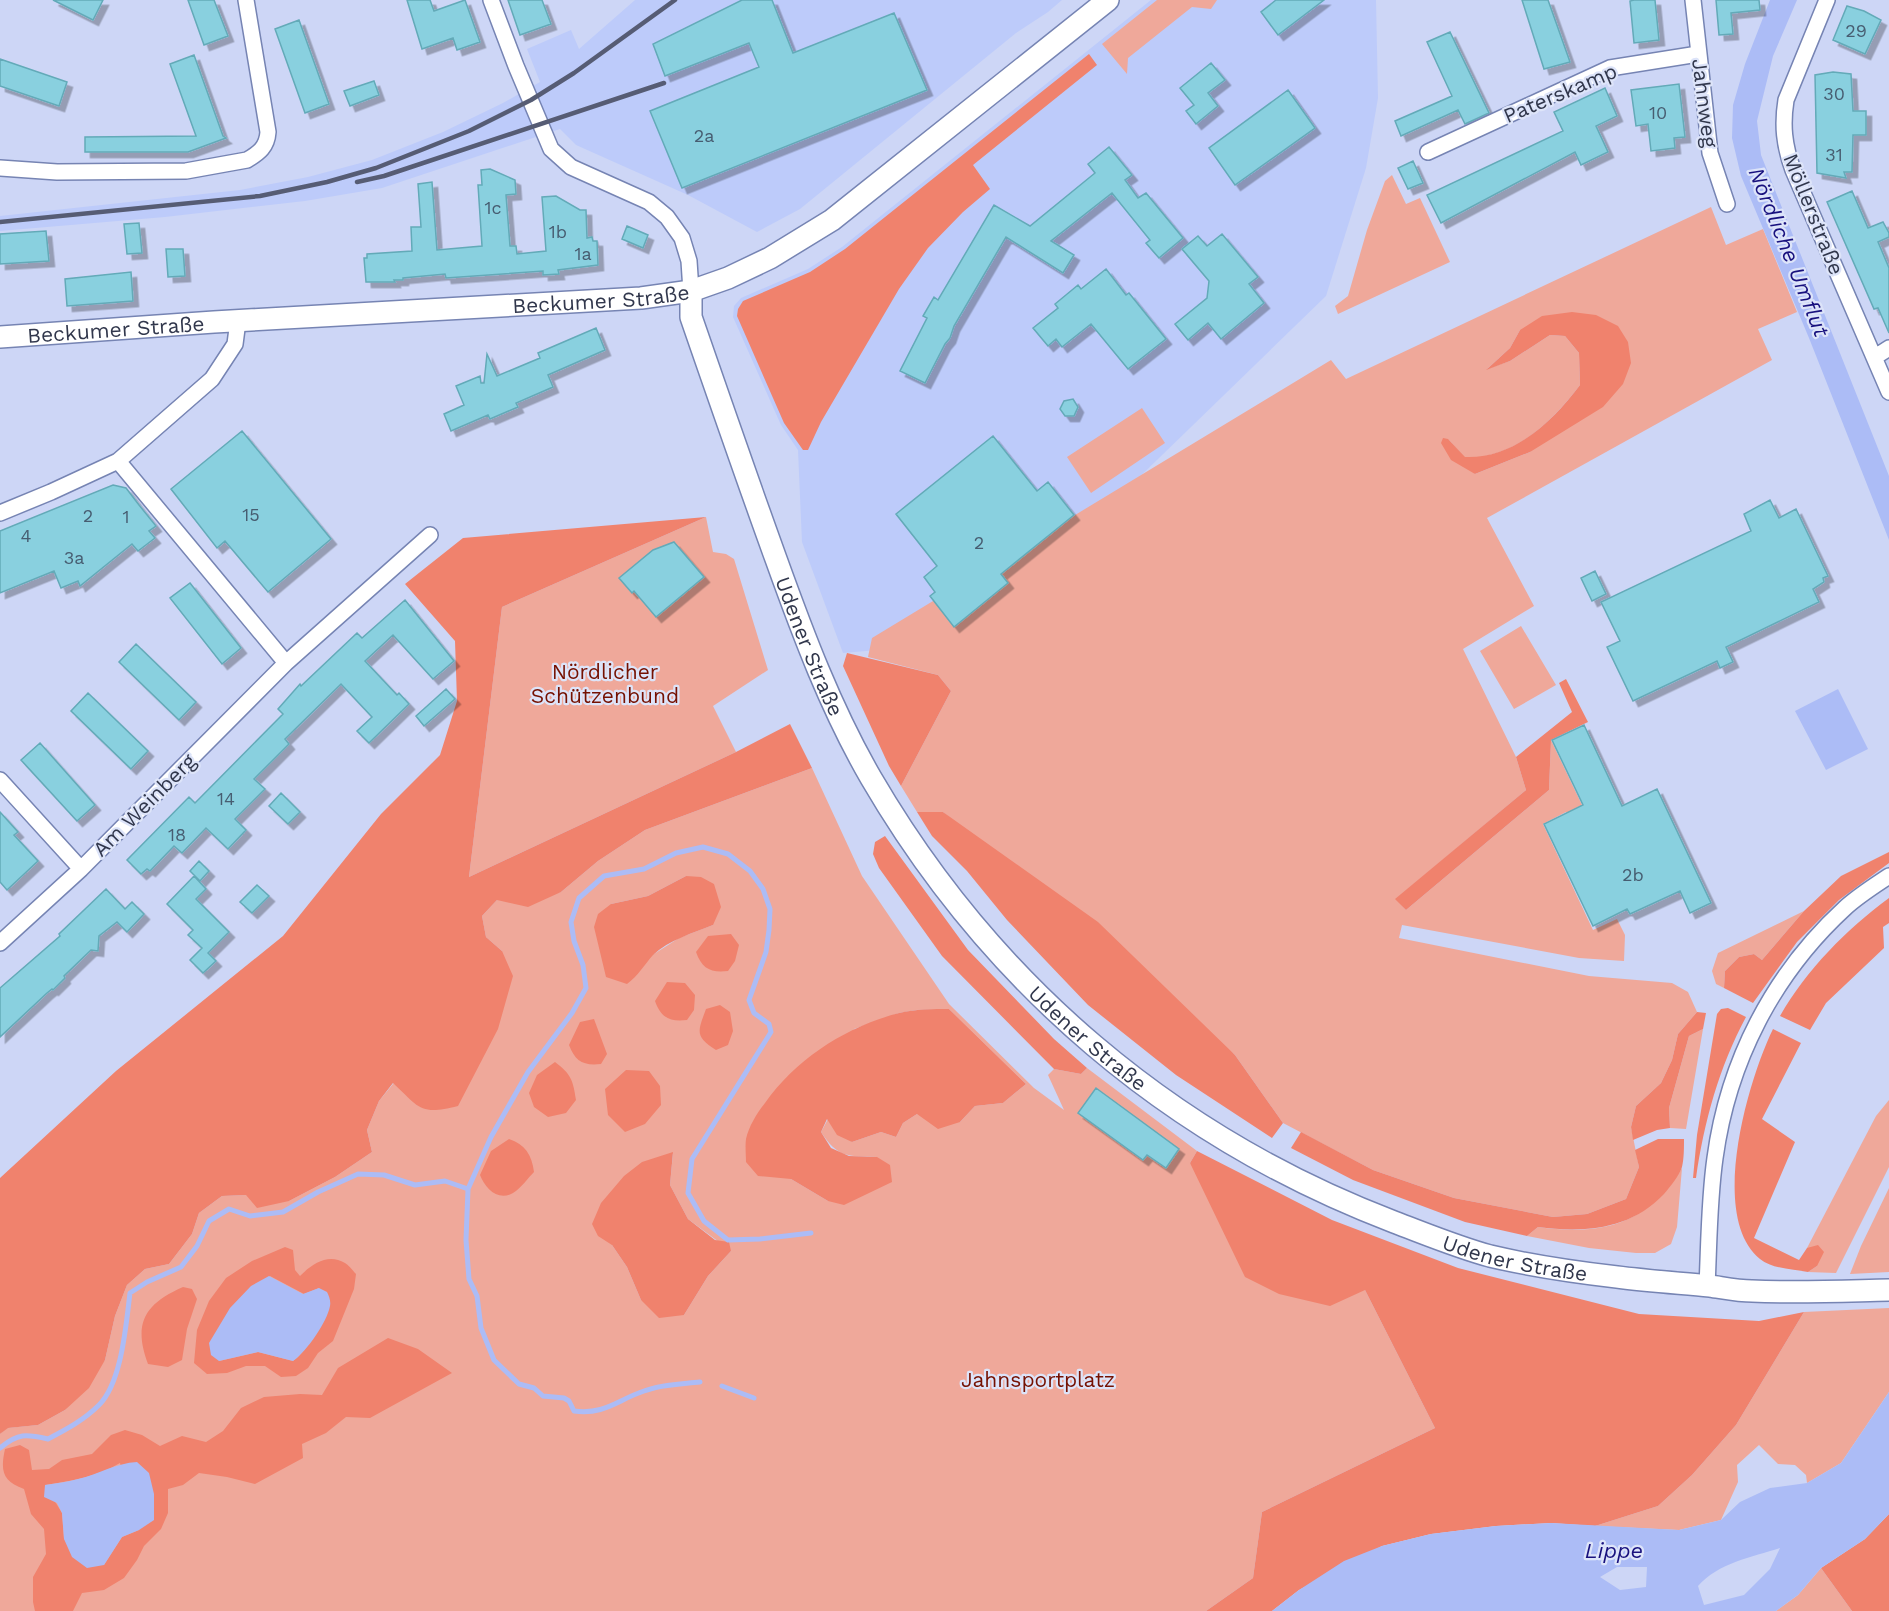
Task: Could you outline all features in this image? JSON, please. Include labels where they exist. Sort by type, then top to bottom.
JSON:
[{"type":"main road","name":"Beckumer Straße","points":[[0,337],[641,298],[691,291],[728,278],[770,258],[832,220],[1108,0]]},
{"type":"main road","name":"Udener Straße","points":[[691,291],[691,317],[807,643],[836,712],[870,777],[914,848],[984,938],[1069,1025],[1156,1096],[1245,1153],[1341,1202],[1464,1248],[1494,1257],[1560,1270],[1655,1282],[1747,1291],[1889,1290]]},
{"type":"street","points":[[0,168],[57,172],[186,171],[247,160],[255,155],[262,150],[267,141],[268,132],[246,0]]},
{"type":"street","points":[[491,0],[539,125],[551,149],[571,167],[649,202],[667,217],[682,238],[690,261],[691,291]]},
{"type":"street","name":"Jahnweg","points":[[1693,0],[1710,153],[1726,204]]},
{"type":"street","name":"Möllerstraße","points":[[1827,0],[1786,100],[1783,131],[1793,170],[1889,392]]},
{"type":"street","name":"Paterskamp","points":[[1428,152],[1610,68],[1698,54]]},
{"type":"street","points":[[0,513],[118,461],[212,379],[235,344],[238,321]]},
{"type":"street","points":[[1875,357],[1889,348]]},
{"type":"street","points":[[118,461],[286,663]]},
{"type":"street","name":"Am Weinberg","points":[[0,943],[81,869],[286,663],[430,535]]},
{"type":"street","points":[[0,780],[81,869]]},
{"type":"street","points":[[1707,1286],[1714,1159],[1727,1096],[1747,1041],[1770,997],[1805,949],[1846,907],[1889,876]]},
{"type":"shaded area","points":[[635,0],[1062,0],[1016,33],[800,209],[757,232],[688,195],[576,145],[560,129],[382,188],[305,201],[165,217],[0,231],[0,216],[240,190],[308,177],[372,160],[443,132],[540,82],[527,49],[571,30],[579,49]]},
{"type":"shaded area","points":[[1151,0],[1376,0],[1378,98],[1366,168],[1326,296],[1091,524],[946,644],[843,653],[802,542],[798,450],[781,425],[733,317],[734,306],[741,298],[808,269],[842,247]]},
{"type":"shaded area","points":[[1089,54],[1097,65],[973,165],[990,189],[963,212],[928,248],[899,289],[821,422],[808,450],[803,450],[784,423],[737,316],[743,301],[810,272],[845,249]]},
{"type":"shaded area","points":[[1572,312],[1596,315],[1618,326],[1628,342],[1631,363],[1623,384],[1603,407],[1530,452],[1475,474],[1451,460],[1441,443],[1443,438],[1448,439],[1465,457],[1500,452],[1531,435],[1558,412],[1569,399],[1580,385],[1579,353],[1565,336],[1550,335],[1510,361],[1486,370],[1510,348],[1520,330],[1542,316]]},
{"type":"shaded area","points":[[706,517],[502,607],[469,877],[736,752],[790,724],[812,768],[645,830],[598,861],[561,892],[528,907],[497,900],[482,916],[486,937],[502,951],[513,976],[498,1029],[458,1106],[435,1110],[421,1107],[393,1083],[379,1101],[367,1130],[372,1152],[335,1177],[289,1201],[257,1208],[246,1195],[222,1196],[199,1213],[192,1234],[169,1264],[145,1269],[127,1285],[115,1316],[105,1360],[89,1388],[65,1410],[38,1425],[8,1428],[0,1434],[0,1178],[116,1071],[283,936],[381,814],[440,755],[457,701],[455,641],[405,584],[463,538]]},
{"type":"shaded area","points":[[847,653],[938,675],[951,691],[901,786],[889,766],[843,666]]},
{"type":"shaded area","points":[[1566,679],[1588,722],[1551,740],[1549,790],[1406,910],[1395,899],[1526,790],[1516,757],[1572,712],[1559,683]]},
{"type":"shaded area","points":[[917,812],[943,812],[1098,922],[1235,1055],[1283,1123],[1272,1138],[1176,1075],[1088,1005],[1007,920],[967,871],[932,836]]},
{"type":"shaded area","points":[[885,836],[968,950],[1054,1039],[1087,1068],[1081,1074],[1054,1069],[942,956],[879,868],[873,854],[875,842]]},
{"type":"shaded area","points":[[1889,852],[1889,863],[1839,900],[1797,942],[1753,1003],[1724,988],[1725,971],[1739,957],[1754,954],[1762,960],[1804,911],[1841,876]]},
{"type":"shaded area","points":[[686,876],[701,877],[714,884],[721,907],[713,925],[666,945],[653,955],[627,984],[606,977],[594,927],[598,914],[611,904],[648,896]]},
{"type":"shaded area","points":[[1889,898],[1889,923],[1883,927],[1884,948],[1826,1003],[1810,1030],[1780,1016],[1815,966],[1858,923]]},
{"type":"shaded area","points":[[731,934],[739,945],[735,961],[728,971],[708,969],[696,952],[708,936]]},
{"type":"shaded area","points":[[667,982],[685,983],[695,995],[694,1010],[687,1020],[667,1018],[657,1007],[655,1001]]},
{"type":"shaded area","points":[[720,1005],[730,1012],[733,1031],[728,1045],[716,1050],[701,1037],[700,1028],[706,1009]]},
{"type":"shaded area","points":[[1728,1008],[1746,1017],[1720,1075],[1703,1136],[1696,1178],[1693,1178],[1697,1135],[1717,1014],[1721,1009]]},
{"type":"shaded area","points":[[949,1009],[1026,1084],[1003,1103],[975,1106],[960,1122],[938,1129],[917,1114],[903,1123],[896,1137],[881,1132],[852,1142],[837,1135],[827,1119],[821,1132],[831,1148],[849,1156],[877,1157],[890,1165],[892,1182],[844,1205],[828,1201],[791,1179],[758,1176],[746,1162],[746,1139],[756,1115],[778,1087],[807,1058],[842,1036],[879,1019],[911,1011]]},
{"type":"shaded area","points":[[1697,1012],[1706,1013],[1703,1029],[1689,1036],[1669,1108],[1670,1128],[1657,1130],[1633,1140],[1631,1127],[1636,1106],[1661,1083],[1672,1060],[1678,1034]]},
{"type":"shaded area","points":[[594,1019],[607,1054],[601,1064],[589,1064],[577,1059],[569,1045],[580,1022]]},
{"type":"shaded area","points":[[1773,1029],[1801,1043],[1762,1119],[1795,1142],[1754,1238],[1799,1260],[1807,1248],[1818,1245],[1824,1252],[1817,1266],[1808,1272],[1777,1267],[1760,1259],[1745,1239],[1737,1213],[1735,1181],[1744,1113],[1763,1052]]},
{"type":"shaded area","points":[[555,1062],[565,1070],[570,1078],[576,1100],[566,1113],[548,1117],[534,1107],[529,1093],[537,1075]]},
{"type":"shaded area","points":[[626,1070],[649,1071],[660,1086],[661,1105],[645,1124],[625,1132],[608,1115],[605,1089]]},
{"type":"shaded area","points":[[1301,1132],[1373,1170],[1454,1198],[1553,1217],[1587,1214],[1626,1199],[1639,1167],[1635,1150],[1658,1139],[1684,1139],[1684,1153],[1682,1167],[1672,1185],[1651,1206],[1636,1215],[1621,1222],[1589,1229],[1538,1227],[1527,1236],[1465,1222],[1353,1180],[1291,1148]]},
{"type":"shaded area","points":[[509,1139],[527,1151],[532,1160],[534,1172],[516,1191],[502,1196],[489,1189],[480,1175],[491,1151]]},
{"type":"shaded area","points":[[1197,1151],[1332,1220],[1458,1268],[1639,1314],[1759,1321],[1804,1312],[1736,1425],[1692,1475],[1658,1506],[1595,1526],[1551,1523],[1496,1526],[1431,1534],[1382,1546],[1299,1590],[1272,1611],[1206,1611],[1253,1578],[1262,1512],[1435,1428],[1365,1290],[1330,1306],[1279,1294],[1245,1277],[1190,1163]]},
{"type":"shaded area","points":[[673,1152],[670,1185],[688,1219],[715,1240],[729,1242],[731,1251],[708,1276],[684,1315],[659,1318],[641,1300],[627,1267],[612,1245],[598,1236],[592,1224],[601,1203],[624,1176],[642,1162]]},
{"type":"shaded area","points":[[285,1247],[293,1250],[295,1270],[300,1276],[315,1264],[332,1259],[346,1264],[356,1274],[354,1289],[333,1341],[318,1353],[308,1368],[296,1376],[281,1377],[265,1366],[246,1366],[227,1373],[207,1374],[194,1363],[197,1330],[209,1301],[226,1278],[252,1261]],"holes":[[[270,1276],[304,1294],[319,1288],[311,1338],[301,1354],[293,1361],[258,1352],[219,1361]]]},
{"type":"shaded area","points":[[183,1287],[192,1289],[197,1299],[187,1329],[182,1360],[168,1367],[148,1364],[142,1337],[145,1317],[159,1301]]},
{"type":"shaded area","points":[[388,1338],[418,1349],[452,1373],[370,1418],[346,1417],[326,1433],[302,1444],[303,1458],[255,1484],[199,1473],[183,1485],[168,1489],[168,1513],[161,1529],[144,1546],[124,1578],[104,1590],[82,1593],[73,1611],[35,1611],[33,1577],[46,1554],[44,1529],[31,1514],[24,1489],[11,1483],[5,1475],[3,1464],[5,1449],[20,1445],[29,1450],[32,1470],[49,1469],[62,1460],[92,1454],[111,1435],[125,1430],[142,1435],[160,1446],[182,1436],[206,1442],[223,1431],[241,1408],[264,1397],[322,1395],[338,1368]],"holes":[[[120,1463],[139,1530],[122,1537],[104,1565],[64,1539],[62,1513],[45,1485],[93,1475]]]},
{"type":"shaded area","points":[[1889,1514],[1889,1611],[1852,1611],[1821,1568],[1865,1539]]},
{"type":"green space","points":[[1157,0],[1217,0],[1211,9],[1192,7],[1128,58],[1127,74],[1102,44]]},
{"type":"green space","points":[[1392,175],[1406,204],[1420,198],[1450,262],[1338,314],[1335,306],[1348,296],[1367,230],[1385,181]]},
{"type":"green space","points":[[1711,207],[1726,245],[1763,229],[1797,312],[1758,329],[1772,360],[1487,518],[1534,606],[1463,649],[1516,757],[1526,790],[1396,899],[1406,910],[1549,790],[1551,740],[1583,807],[1568,815],[1566,812],[1543,824],[1593,930],[1617,919],[1625,935],[1624,961],[1579,958],[1402,925],[1399,938],[1589,976],[1672,983],[1688,992],[1697,1012],[1678,1034],[1672,1060],[1661,1083],[1636,1106],[1631,1127],[1639,1167],[1626,1199],[1587,1214],[1553,1217],[1454,1198],[1373,1170],[1283,1123],[1235,1055],[943,812],[917,812],[901,786],[951,691],[938,675],[868,657],[872,638],[1331,360],[1346,379]],"holes":[[[1520,330],[1628,342],[1530,452],[1475,474],[1448,439],[1465,458],[1500,452],[1531,435],[1557,412],[1580,385],[1579,353],[1565,336],[1550,335],[1510,361],[1487,369],[1510,348]]]},
{"type":"green space","points":[[1142,408],[1165,443],[1091,493],[1067,457]]},
{"type":"green space","name":"Nördlicher Schützenbund","points":[[706,517],[713,552],[726,554],[734,559],[768,670],[713,706],[736,752],[469,877],[502,607]]},
{"type":"green space","points":[[1521,626],[1556,685],[1514,709],[1480,651]]},
{"type":"green space","name":"Jahnsportplatz","points":[[812,768],[862,876],[949,1004],[1034,1088],[1064,1110],[1048,1075],[1054,1069],[1081,1074],[1087,1068],[1197,1151],[1190,1163],[1365,1290],[1435,1428],[1262,1512],[1253,1578],[1206,1611],[0,1611],[0,1434],[7,1428],[38,1425],[65,1410],[105,1360],[115,1316],[127,1285],[145,1269],[169,1264],[192,1234],[199,1213],[222,1196],[246,1195],[289,1201],[335,1177],[372,1152],[367,1130],[379,1101],[502,951],[486,937],[482,916],[497,900],[561,892],[598,861],[645,830]],"holes":[[[686,876],[713,925],[679,938],[654,954],[611,904],[648,896]],[[949,1009],[1026,1084],[1003,1103],[975,1106],[960,1122],[917,1114],[903,1123],[896,1137],[881,1132],[852,1142],[828,1119],[821,1132],[838,1151],[851,1156],[877,1157],[828,1201],[791,1179],[854,1029],[899,1013]],[[673,1153],[670,1185],[688,1219],[731,1251],[708,1276],[684,1315],[641,1300],[627,1267],[612,1245]]]},
{"type":"green space","points":[[1804,911],[1762,960],[1754,954],[1739,957],[1725,971],[1724,988],[1716,984],[1712,971],[1718,953]]},
{"type":"green space","points":[[1703,1029],[1686,1129],[1670,1128],[1669,1108],[1689,1036]]},
{"type":"green space","points":[[1889,1100],[1889,1167],[1836,1273],[1808,1272],[1817,1266],[1807,1248],[1876,1116]]},
{"type":"green space","points":[[1682,1168],[1677,1227],[1671,1244],[1655,1253],[1589,1248],[1527,1236],[1538,1227],[1582,1230],[1620,1222],[1654,1203]]},
{"type":"green space","points":[[1889,1188],[1889,1272],[1850,1274],[1861,1246]]},
{"type":"green space","points":[[1889,1308],[1889,1392],[1841,1463],[1807,1483],[1806,1475],[1795,1465],[1778,1464],[1759,1445],[1737,1465],[1738,1482],[1721,1520],[1679,1530],[1595,1526],[1658,1506],[1692,1475],[1736,1425],[1804,1312]]},
{"type":"green space","points":[[1821,1568],[1852,1611],[1776,1611],[1798,1595]]},
{"type":"water","name":"Nördliche Umflut","points":[[1770,0],[1797,0],[1773,56],[1757,121],[1761,155],[1889,476],[1889,540],[1809,338],[1741,176],[1732,138],[1733,105],[1745,64]]},
{"type":"water","points":[[1838,689],[1868,749],[1826,770],[1795,711]]},
{"type":"water","points":[[269,1276],[303,1294],[319,1288],[327,1292],[330,1306],[321,1328],[293,1361],[258,1352],[219,1361],[211,1355],[209,1343],[230,1308],[251,1286]]},
{"type":"water","name":"Lippe","points":[[1889,1392],[1889,1514],[1865,1539],[1821,1568],[1798,1595],[1776,1611],[1272,1611],[1299,1590],[1344,1561],[1382,1546],[1431,1534],[1496,1526],[1551,1523],[1679,1530],[1721,1520],[1740,1502],[1770,1488],[1807,1483],[1841,1463]],"holes":[[[1780,1548],[1770,1569],[1744,1595],[1704,1605],[1698,1586],[1706,1578],[1725,1566]],[[1617,1567],[1647,1567],[1646,1587],[1620,1590],[1600,1577]]]},
{"type":"water","points":[[137,1462],[149,1473],[154,1494],[154,1520],[122,1537],[104,1565],[87,1568],[72,1557],[64,1539],[62,1513],[57,1503],[44,1497],[45,1485],[86,1477],[122,1464]]},
{"type":"building","points":[[53,0],[103,0],[93,20]]},
{"type":"building","points":[[188,0],[214,0],[228,36],[204,45]]},
{"type":"building","points":[[407,0],[430,0],[434,11],[465,0],[480,42],[457,50],[453,38],[422,49]]},
{"type":"building","points":[[508,0],[542,0],[551,24],[520,35]]},
{"type":"building","points":[[742,0],[772,0],[793,53],[894,13],[927,90],[682,188],[650,111],[759,67],[749,43],[665,76],[653,44]]},
{"type":"building","points":[[1276,0],[1324,0],[1278,35],[1261,12]]},
{"type":"building","points":[[1522,0],[1548,0],[1570,62],[1544,69]]},
{"type":"building","points":[[1655,0],[1659,40],[1634,43],[1630,1]]},
{"type":"building","points":[[1716,0],[1759,0],[1760,10],[1731,13],[1733,34],[1719,35]]},
{"type":"building","points":[[1847,6],[1864,11],[1881,20],[1865,54],[1833,40]]},
{"type":"building","points":[[299,20],[329,104],[305,113],[275,29]]},
{"type":"building","points":[[1450,32],[1489,113],[1465,124],[1458,110],[1401,136],[1395,121],[1452,96],[1427,42]]},
{"type":"building","points":[[194,55],[223,136],[226,138],[188,152],[85,152],[85,137],[196,136],[170,64]]},
{"type":"building","points":[[0,59],[67,82],[59,106],[0,86]]},
{"type":"building","points":[[1211,63],[1225,80],[1208,93],[1218,106],[1196,124],[1186,111],[1194,105],[1180,88]]},
{"type":"building","points":[[1833,72],[1851,74],[1853,111],[1866,111],[1866,135],[1853,135],[1852,172],[1844,172],[1846,178],[1817,173],[1815,75]]},
{"type":"building","points":[[374,81],[379,95],[350,106],[344,91]]},
{"type":"building","points":[[1679,84],[1685,137],[1674,138],[1675,148],[1651,151],[1648,124],[1636,126],[1631,90]]},
{"type":"building","points":[[1605,88],[1617,116],[1596,126],[1608,152],[1581,165],[1575,152],[1441,223],[1427,195],[1563,131],[1554,112]]},
{"type":"building","points":[[1288,90],[1315,128],[1235,185],[1209,148]]},
{"type":"building","points":[[1109,147],[1132,175],[1125,180],[1138,198],[1146,193],[1183,238],[1159,258],[1146,243],[1150,240],[1112,193],[1051,241],[1074,255],[1063,273],[1006,237],[954,326],[950,338],[925,383],[900,371],[927,318],[923,316],[934,297],[938,300],[994,205],[1030,226],[1095,173],[1088,164]]},
{"type":"building","points":[[1413,161],[1423,183],[1408,189],[1398,168]]},
{"type":"building","points":[[490,169],[515,180],[516,194],[506,195],[510,246],[516,246],[517,254],[546,251],[542,197],[556,196],[580,210],[586,210],[587,238],[592,237],[593,241],[597,241],[598,265],[558,270],[559,274],[543,275],[543,271],[446,278],[445,274],[403,278],[403,280],[394,280],[395,282],[366,282],[364,258],[367,258],[367,254],[412,251],[411,227],[421,227],[418,184],[432,182],[437,250],[482,246],[478,185],[482,185],[481,170]]},
{"type":"building","points":[[1852,191],[1868,228],[1883,222],[1889,233],[1889,237],[1878,242],[1889,268],[1889,333],[1878,308],[1874,309],[1827,202]]},
{"type":"building","points":[[139,223],[142,253],[127,254],[124,224]]},
{"type":"building","points":[[627,226],[648,235],[643,248],[622,239]]},
{"type":"building","points":[[46,231],[49,261],[0,264],[0,234]]},
{"type":"building","points":[[1222,234],[1258,277],[1249,284],[1264,303],[1221,339],[1208,323],[1188,340],[1175,324],[1207,298],[1209,281],[1182,249],[1198,236],[1207,246]]},
{"type":"building","points":[[166,249],[183,249],[185,276],[168,277]]},
{"type":"building","points":[[1106,269],[1126,295],[1129,293],[1166,339],[1128,369],[1091,324],[1062,347],[1056,339],[1048,346],[1033,328],[1058,308],[1055,304],[1078,285],[1081,289]]},
{"type":"building","points":[[131,272],[133,301],[67,306],[65,279]]},
{"type":"building","points":[[596,328],[605,350],[548,375],[553,387],[516,403],[518,407],[490,419],[488,415],[451,431],[444,414],[464,405],[456,386],[480,376],[481,383],[484,383],[487,354],[497,376],[540,358],[538,353]]},
{"type":"building","points":[[1073,399],[1078,407],[1074,416],[1065,416],[1060,409],[1064,401]]},
{"type":"building","points":[[242,431],[331,539],[268,592],[225,541],[217,548],[171,489]]},
{"type":"building","points":[[993,436],[1037,491],[1048,482],[1074,515],[1001,574],[1008,583],[954,627],[930,596],[935,592],[924,577],[937,566],[896,514]]},
{"type":"building","points":[[113,485],[126,488],[156,526],[149,531],[155,538],[138,551],[132,544],[80,586],[78,581],[61,588],[54,571],[0,593],[0,531]]},
{"type":"building","points":[[1770,500],[1779,518],[1796,509],[1828,576],[1823,578],[1824,582],[1813,589],[1819,602],[1726,647],[1733,662],[1720,668],[1717,661],[1633,701],[1607,647],[1620,641],[1601,602],[1751,531],[1744,514]]},
{"type":"building","points":[[674,542],[704,577],[656,617],[634,591],[632,593],[619,578],[653,550]]},
{"type":"building","points":[[1595,571],[1606,594],[1592,601],[1581,578]]},
{"type":"building","points":[[190,583],[241,648],[222,664],[170,598]]},
{"type":"building","points":[[405,600],[454,661],[433,679],[393,635],[365,661],[397,695],[399,693],[409,704],[369,743],[357,731],[372,717],[341,684],[285,739],[289,744],[254,779],[265,789],[235,819],[246,830],[228,849],[206,828],[182,853],[174,846],[150,871],[147,869],[141,874],[127,860],[189,797],[195,803],[283,714],[278,709],[300,684],[301,686],[357,633],[362,638]]},
{"type":"building","points":[[136,644],[196,702],[179,720],[119,662]]},
{"type":"building","points":[[446,689],[455,699],[424,726],[416,716]]},
{"type":"building","points":[[88,693],[148,751],[131,769],[71,711]]},
{"type":"building","points":[[1584,725],[1622,806],[1657,789],[1711,903],[1690,913],[1680,891],[1630,914],[1627,909],[1593,926],[1544,824],[1583,805],[1552,740]]},
{"type":"building","points":[[40,743],[95,805],[77,821],[21,760]]},
{"type":"building","points":[[281,793],[300,812],[288,824],[269,806]]},
{"type":"building","points":[[0,812],[18,832],[14,835],[38,861],[7,890],[0,882]]},
{"type":"building","points":[[199,861],[209,871],[200,881],[190,871]]},
{"type":"building","points":[[194,876],[206,889],[196,899],[229,932],[208,953],[216,961],[203,973],[190,960],[202,948],[188,935],[193,930],[167,904]]},
{"type":"building","points":[[257,885],[269,896],[252,913],[240,902]]},
{"type":"building","points":[[106,889],[125,909],[132,902],[144,914],[127,932],[117,922],[99,936],[98,951],[91,950],[53,990],[0,1037],[0,988],[60,936],[59,934]]},
{"type":"building","points":[[1096,1088],[1179,1149],[1166,1168],[1147,1155],[1143,1160],[1078,1113]]},
{"type":"waterway","points":[[700,1382],[658,1387],[603,1409],[574,1411],[569,1401],[564,1398],[543,1396],[534,1388],[519,1384],[494,1360],[481,1328],[477,1296],[469,1279],[466,1240],[468,1189],[491,1137],[528,1072],[572,1013],[586,988],[583,965],[574,941],[571,922],[579,898],[604,876],[644,869],[676,853],[703,847],[728,854],[750,871],[763,889],[770,909],[769,930],[766,952],[749,1000],[754,1013],[769,1024],[771,1032],[692,1159],[688,1193],[704,1221],[728,1240],[811,1233]]},
{"type":"waterway","points":[[0,1448],[22,1436],[48,1439],[69,1428],[99,1405],[107,1395],[118,1368],[130,1293],[147,1282],[181,1267],[197,1246],[209,1221],[229,1209],[250,1216],[283,1212],[318,1192],[358,1174],[384,1175],[415,1185],[445,1181],[468,1189]]},
{"type":"waterway","points":[[722,1386],[754,1398]]},
{"type":"railway","points":[[0,222],[260,196],[327,182],[376,168],[469,131],[531,100],[574,73],[675,0]]},
{"type":"railway","points":[[357,182],[384,176],[664,83]]}]
